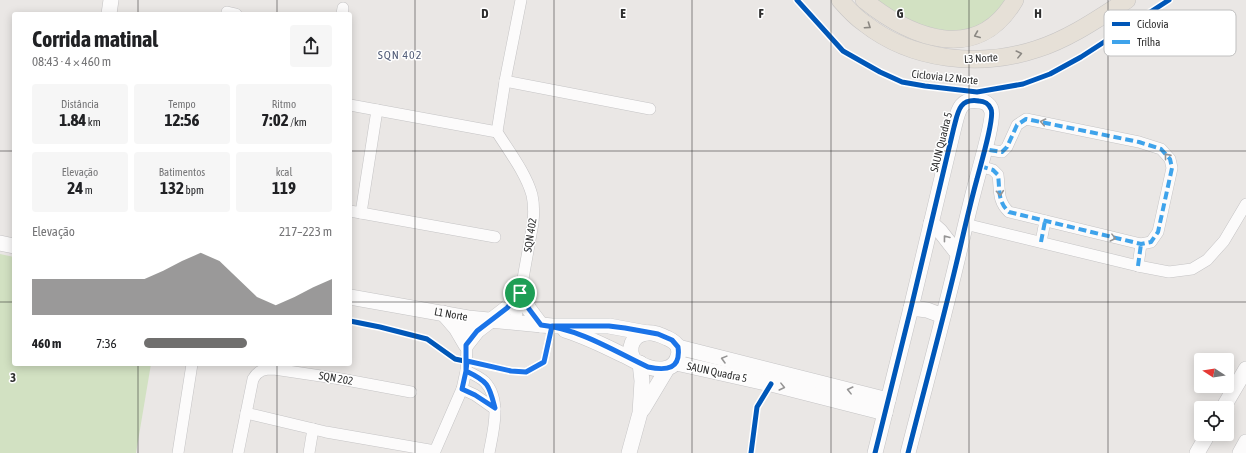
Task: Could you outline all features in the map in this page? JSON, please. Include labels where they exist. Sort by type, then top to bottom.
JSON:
[{"type":"main road","name":"L3 Norte","points":[[840,0],[863,23],[888,39],[915,50],[949,58],[978,60],[1009,56],[1037,49],[1068,36],[1104,14]]},
{"type":"main road","name":"L3 Norte","points":[[864,0],[903,27],[920,34],[939,38],[962,39],[974,37],[989,30],[1007,13],[1015,0]]},
{"type":"main road","name":"L3 Norte","points":[[1111,10],[1127,0]]},
{"type":"street","points":[[109,12],[111,0]]},
{"type":"street","points":[[352,105],[497,132],[521,0]]},
{"type":"street","points":[[505,82],[650,109]]},
{"type":"street","name":"SAUN Quadra 5","points":[[886,407],[959,109],[963,104],[971,100],[983,101],[992,110],[993,116],[991,127],[984,149],[908,453]]},
{"type":"street","points":[[377,110],[355,212],[495,237]]},
{"type":"street","points":[[980,166],[993,170],[998,175],[1001,203],[1009,212],[1141,244],[1151,242],[1158,232],[1172,168],[1170,159],[1161,149],[1139,142],[1026,119],[1017,125],[1007,147],[1002,152],[984,149]]},
{"type":"street","name":"SQN 402","points":[[497,132],[521,170],[532,194],[534,207],[533,223],[515,323]]},
{"type":"street","points":[[965,224],[1138,266],[1169,272],[1192,269],[1207,260],[1224,241],[1246,204]]},
{"type":"street","points":[[1041,242],[1045,221]]},
{"type":"street","points":[[931,223],[940,231],[958,254]]},
{"type":"street","points":[[0,243],[12,241]]},
{"type":"street","points":[[0,243],[12,246]]},
{"type":"street","points":[[1138,266],[1141,244]]},
{"type":"street","points":[[466,345],[477,331],[507,308],[520,293],[529,309],[547,326]]},
{"type":"street","name":"L1 Norte","points":[[352,297],[468,318],[547,326],[609,326],[648,333]]},
{"type":"street","points":[[911,308],[927,310],[943,316]]},
{"type":"street","points":[[443,313],[456,328],[466,345]]},
{"type":"street","points":[[246,413],[326,432],[435,451],[462,389],[466,371],[468,318]]},
{"type":"street","name":"L1 Norte","points":[[547,326],[583,336],[637,362]]},
{"type":"street","points":[[630,453],[640,413],[642,381],[637,362],[630,352],[631,345],[638,337],[648,333],[658,334],[672,340],[678,347],[679,354],[640,413]]},
{"type":"street","name":"SAUN Quadra 5","points":[[678,347],[886,407]]},
{"type":"street","points":[[637,362],[648,367],[658,369],[671,366]]},
{"type":"street","points":[[178,453],[192,366]]},
{"type":"street","name":"SAUN Quadra 5","points":[[671,366],[886,407]]},
{"type":"street","name":"SQN 202","points":[[238,453],[253,379],[261,370],[274,369],[341,379],[411,392]]},
{"type":"street","points":[[1227,401],[1246,369]]},
{"type":"street","points":[[466,371],[480,378],[489,387],[495,408],[489,453]]},
{"type":"street","points":[[462,389],[475,395],[495,408]]},
{"type":"street","points":[[875,453],[886,407]]},
{"type":"street","points":[[309,453],[313,429]]},
{"type":"street","points":[[1197,453],[1204,441]]},
{"type":"street","points":[[1240,453],[1246,442]]},
{"type":"green space","points":[[868,0],[1005,0],[996,14],[970,32],[933,33]]},
{"type":"green space","points":[[0,254],[12,257],[12,366],[151,366],[136,453],[0,453]]},
{"type":"marked path","points":[[980,166],[993,170],[998,175],[1002,204],[1009,212],[1141,244],[1151,242],[1158,232],[1172,168],[1170,159],[1161,149],[1139,142],[1026,119],[1017,125],[1007,147],[1002,152],[984,149]]},
{"type":"marked path","points":[[1041,242],[1045,221]]},
{"type":"marked path","points":[[1138,266],[1141,244]]},
{"type":"cycle path","name":"Ciclovia L2 Norte","points":[[797,0],[843,51],[880,72],[902,82],[925,86],[977,92],[1023,84],[1050,74],[1104,42]]},
{"type":"cycle path","name":"Ciclovia L2 Norte","points":[[1154,10],[1169,0]]},
{"type":"cycle path","points":[[875,453],[958,111],[960,107],[967,102],[981,101],[988,104],[991,109],[992,114],[989,132],[908,453]]},
{"type":"cycle path","points":[[352,321],[427,339],[455,359],[511,371],[526,372],[544,362],[552,326]]},
{"type":"cycle path","points":[[751,453],[757,407],[771,384]]},
{"type":"district","name":"SQN 402","points":[[400,55]]},
{"type":"route","points":[[520,293],[507,308],[477,331],[466,345],[467,361],[462,389],[486,401],[495,408],[489,387],[480,378],[466,371],[467,361],[511,371],[526,372],[544,362],[552,326],[609,326],[658,334],[672,340],[678,347],[678,359],[673,366],[667,369],[648,367],[583,336],[552,326],[541,325],[529,309],[520,293]]}]
